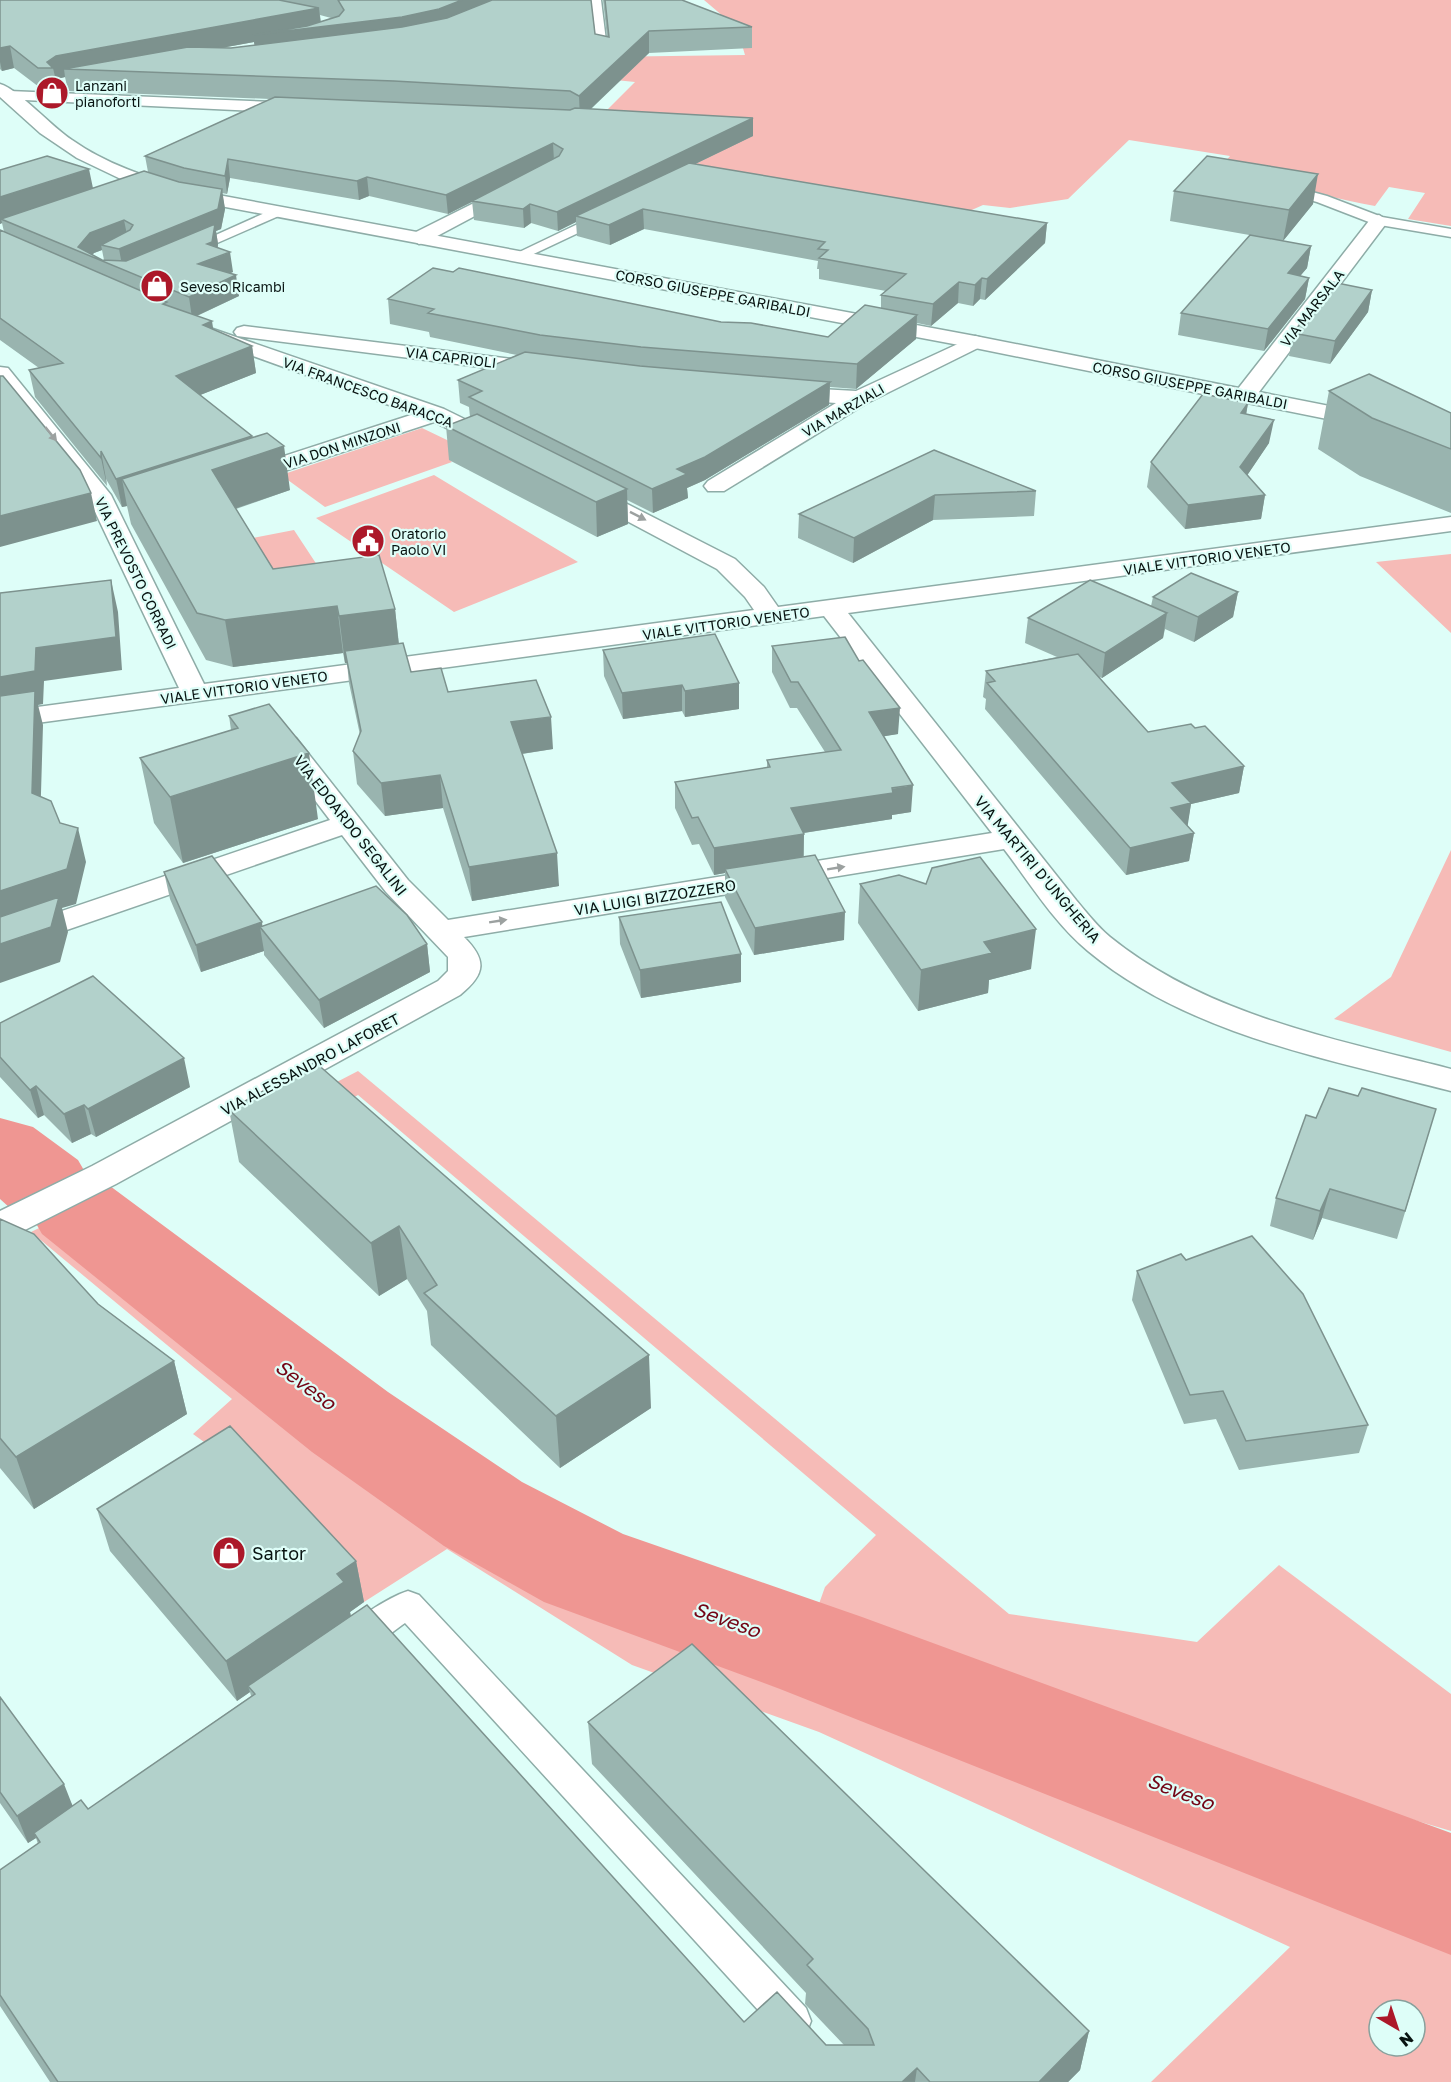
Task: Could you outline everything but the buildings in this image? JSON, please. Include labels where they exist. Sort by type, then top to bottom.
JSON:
[{"type":"street","points":[[4,92],[77,82]]},
{"type":"street","points":[[4,92],[313,108]]},
{"type":"street","name":"CORSO GIUSEPPE GARIBALDI","points":[[4,92],[53,135],[96,162],[145,183],[183,194],[975,342],[1451,437]]},
{"type":"street","points":[[419,238],[529,181]]},
{"type":"street","points":[[123,190],[145,183]]},
{"type":"street","name":"VIA MARSALA","points":[[1245,396],[1379,221]]},
{"type":"street","name":"VIA CAPRIOLI","points":[[191,327],[564,371]]},
{"type":"street","name":"VIA FRANCESCO BARACCA","points":[[191,327],[436,414],[511,451]]},
{"type":"street","name":"VIA MARZIALI","points":[[716,486],[859,398],[975,342]]},
{"type":"street","name":"VIA PREVOSTO CORRADI","points":[[0,373],[120,518],[195,694]]},
{"type":"street","points":[[761,392],[859,398]]},
{"type":"street","name":"VIA DON MINZONI","points":[[226,483],[436,414]]},
{"type":"street","points":[[571,482],[726,564],[743,579],[771,617]]},
{"type":"street","name":"VIALE VITTORIO VENETO","points":[[0,720],[1451,524]]},
{"type":"street","name":"VIA MARTIRI D'UNGHERIA","points":[[831,609],[1012,840],[1099,945],[1143,975],[1191,1001],[1250,1024],[1451,1080]]},
{"type":"street","name":"VIA EDOARDO SEGALINI","points":[[244,687],[346,824],[397,886],[440,931]]},
{"type":"street","points":[[0,943],[346,824]]},
{"type":"street","name":"VIA LUIGI BIZZOZZERO","points":[[440,931],[1012,840]]},
{"type":"street","name":"VIA ALESSANDRO LAFORET","points":[[8,1223],[104,1175],[449,988],[465,972],[467,963],[463,954],[440,931]]},
{"type":"lane","points":[[596,0],[604,55]]},
{"type":"lane","points":[[1264,183],[1322,199],[1379,221],[1451,233]]},
{"type":"lane","points":[[518,256],[621,207]]},
{"type":"lane","points":[[173,257],[276,212]]},
{"type":"lane","points":[[330,1658],[408,1604],[818,2047]]},
{"type":"shaded area","points":[[704,0],[1451,0],[1451,226],[1408,219],[1425,193],[1389,187],[1375,206],[1219,169],[1230,156],[1129,140],[1068,199],[1010,208],[983,205],[947,221],[674,175],[750,136],[591,126],[635,82],[576,76],[597,57],[745,55],[737,28]]},
{"type":"shaded area","points":[[422,428],[472,452],[450,460],[452,462],[325,507],[281,475]]},
{"type":"shaded area","points":[[434,475],[578,562],[454,612],[316,518]]},
{"type":"shaded area","points":[[294,530],[321,571],[270,582],[243,540]]},
{"type":"shaded area","points":[[1451,554],[1451,633],[1376,562]]},
{"type":"shaded area","points":[[1451,850],[1451,1052],[1334,1019],[1391,977]]},
{"type":"shaded area","points":[[358,1071],[1009,1614],[1197,1642],[1279,1565],[1451,1694],[1451,1831],[1173,1748],[815,1615],[825,1587],[876,1535],[358,1095],[324,1114],[306,1098]]},
{"type":"shaded area","points":[[41,1227],[307,1435],[452,1538],[522,1579],[591,1611],[810,1687],[1125,1818],[1324,1890],[1451,1944],[1451,2082],[1151,2082],[1290,1947],[819,1732],[632,1665],[447,1549],[364,1602],[240,1468],[193,1434],[232,1399],[31,1232]]},
{"type":"waterway","name":"Seveso","points":[[0,1150],[44,1184]]},
{"type":"waterway","name":"Seveso","points":[[76,1210],[350,1422],[483,1514],[584,1568],[821,1653],[1451,1894]]},
{"type":"place","name":"Lanzani pianoforti","points":[[52,93]]},
{"type":"place","name":"Seveso Ricambi","points":[[157,286]]},
{"type":"place","name":"Oratorio Paolo VI","points":[[368,541]]},
{"type":"place","name":"Sartor","points":[[229,1553]]}]
